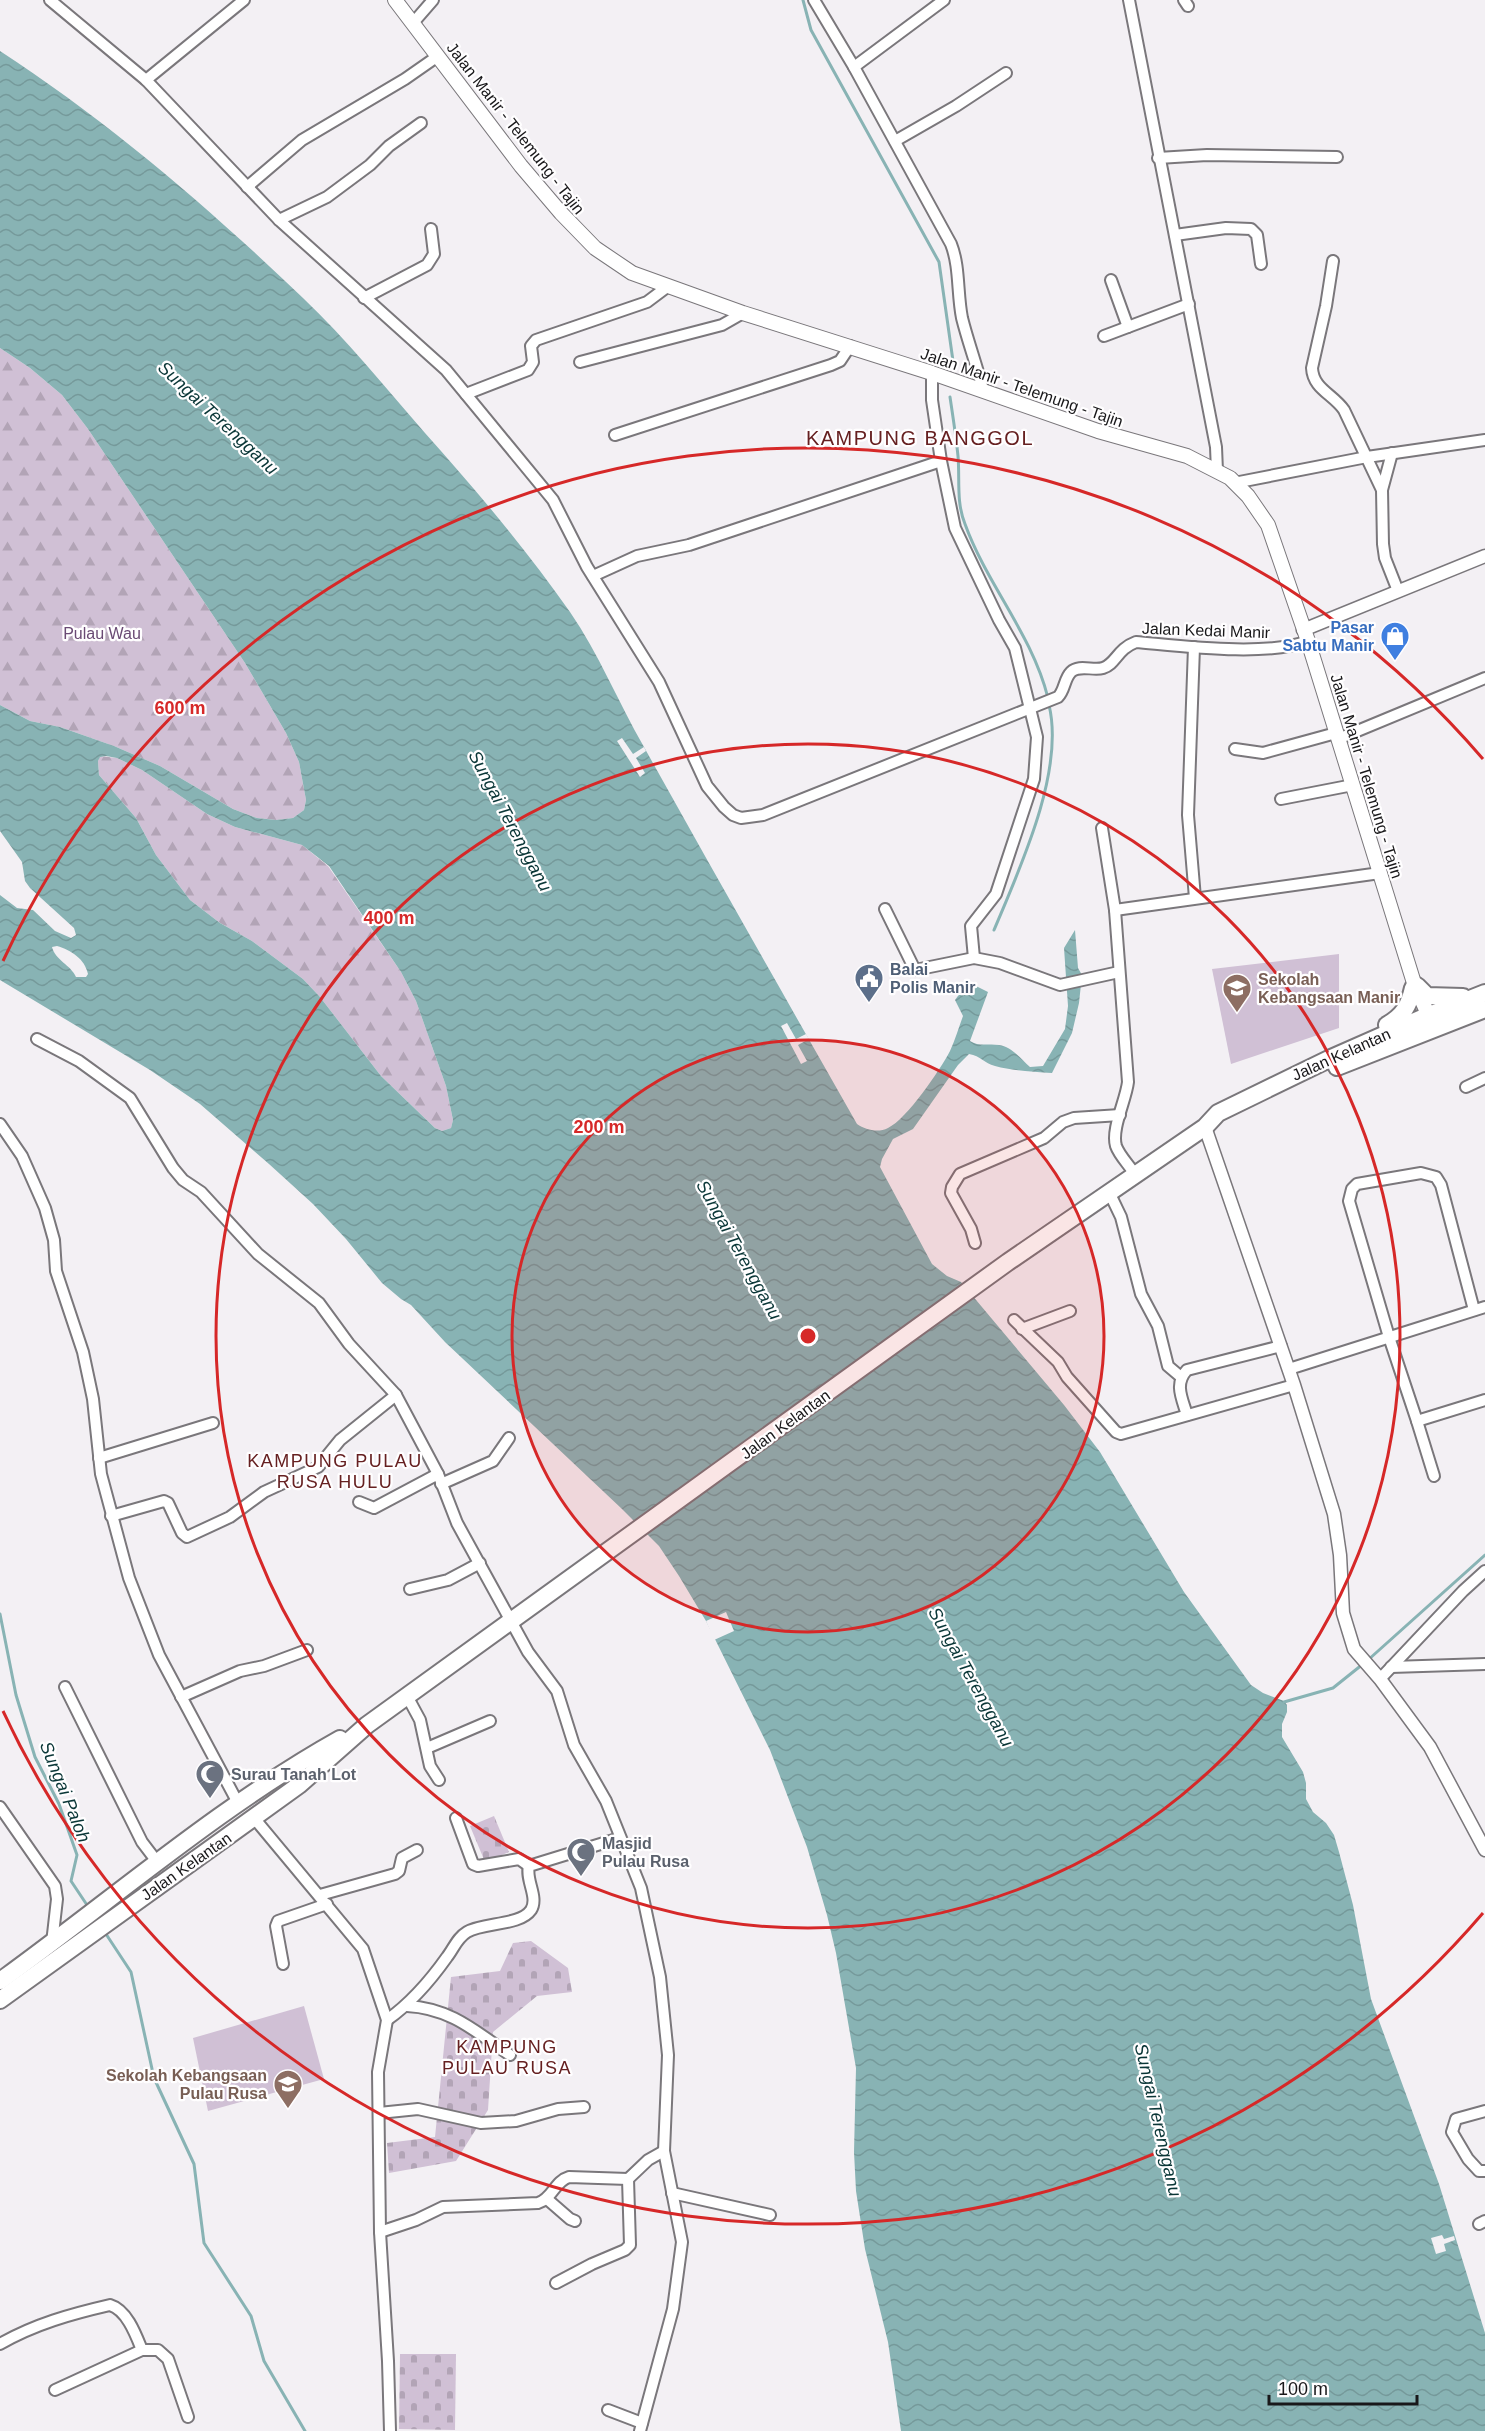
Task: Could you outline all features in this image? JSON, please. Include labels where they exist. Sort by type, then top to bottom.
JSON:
[{"type":"highway","points":[[1329,1059],[1402,1014],[1408,1008],[1415,986],[1427,996],[1434,998],[1482,999]]},
{"type":"highway","name":"Jalan Kelantan","points":[[1205,1127],[1222,1122],[1427,1023],[1482,999]]},
{"type":"highway","name":"Jalan Kelantan","points":[[0,1981],[52,1943],[70,1940],[123,1911],[254,1818],[299,1785],[367,1725],[1134,1173],[1205,1127],[1218,1113],[1329,1059],[1427,1023]]},
{"type":"highway","name":"Jalan Kelantan","points":[[0,2000],[70,1940],[112,1898],[158,1863],[236,1805],[309,1756],[367,1725]]},
{"type":"highway","points":[[236,1805],[252,1800],[294,1773],[301,1776],[299,1785]]},
{"type":"main road","name":"Jalan Manir - Telemung - Tajin","points":[[395,0],[521,166],[580,234],[607,257],[632,273],[742,313],[932,373],[1142,445],[1187,456],[1217,471],[1234,483],[1258,508],[1268,525],[1306,635],[1427,1023]]},
{"type":"street","points":[[50,0],[146,80],[279,220],[364,298],[431,355],[544,487],[593,576],[659,682],[707,786],[724,807],[741,818],[763,815],[1033,706]]},
{"type":"street","points":[[146,80],[244,0]]},
{"type":"street","points":[[412,24],[433,0]]},
{"type":"street","points":[[814,0],[895,141],[956,258],[958,293],[963,319],[983,390]]},
{"type":"street","points":[[854,68],[944,0]]},
{"type":"street","points":[[1129,0],[1216,447],[1217,471]]},
{"type":"street","points":[[247,187],[302,140],[405,79],[438,56]]},
{"type":"street","points":[[895,141],[1006,74]]},
{"type":"street","points":[[279,220],[327,197],[421,123]]},
{"type":"street","points":[[1158,158],[1207,155],[1337,157]]},
{"type":"street","points":[[1174,235],[1226,228],[1251,229],[1257,235],[1261,264]]},
{"type":"street","points":[[364,298],[428,265],[434,254],[431,229]]},
{"type":"street","points":[[1333,261],[1312,376],[1318,386],[1340,404],[1382,490]]},
{"type":"street","points":[[1111,280],[1128,327]]},
{"type":"street","points":[[466,394],[528,370],[534,362],[531,346],[536,340],[647,302],[667,287]]},
{"type":"street","points":[[1104,336],[1189,304]]},
{"type":"street","points":[[580,362],[722,325],[742,313]]},
{"type":"street","points":[[615,435],[831,365],[840,361],[850,346]]},
{"type":"street","points":[[932,373],[941,461],[955,528],[1015,648],[1033,706],[1037,737],[1034,779],[996,894],[971,926],[974,958]]},
{"type":"street","points":[[1234,483],[1367,457],[1485,440]]},
{"type":"street","points":[[1392,453],[1382,490],[1384,551],[1398,591]]},
{"type":"street","points":[[593,576],[637,556],[689,545],[941,461]]},
{"type":"street","points":[[1306,635],[1398,591],[1485,556]]},
{"type":"street","name":"Jalan Kedai Manir","points":[[1033,706],[1058,697],[1072,671],[1077,668],[1102,669],[1109,666],[1125,646],[1136,642],[1194,647],[1292,647],[1306,635]]},
{"type":"street","points":[[1194,647],[1188,816],[1195,898]]},
{"type":"street","points":[[1234,749],[1263,753],[1337,736],[1485,678]]},
{"type":"street","points":[[1281,799],[1353,785]]},
{"type":"street","points":[[1102,828],[1114,910],[1128,1082],[1126,1098],[1116,1131],[1116,1146],[1134,1173]]},
{"type":"street","points":[[1114,910],[1380,873]]},
{"type":"street","points":[[885,909],[915,970],[974,958],[1000,963],[1059,985],[1119,972]]},
{"type":"street","points":[[37,1039],[79,1061],[130,1098],[173,1168],[183,1180],[201,1192],[258,1254],[319,1303],[349,1344],[396,1395],[439,1479],[457,1523],[528,1652],[557,1691],[574,1745],[606,1802],[641,1888],[660,1977],[668,2055],[664,2151],[682,2242],[673,2309],[641,2427],[608,2410]]},
{"type":"street","points":[[1466,1087],[1485,1078]]},
{"type":"street","points":[[975,1243],[971,1229],[951,1193],[960,1174],[1044,1138],[1063,1122],[1074,1118],[1120,1115]]},
{"type":"street","points":[[0,1124],[22,1156],[45,1208],[54,1240],[56,1271],[83,1352],[93,1399],[99,1458],[111,1516],[129,1578],[159,1655],[236,1805]]},
{"type":"street","points":[[1205,1127],[1289,1369],[1334,1514],[1340,1556],[1343,1613],[1354,1648],[1430,1747],[1485,1851]]},
{"type":"street","points":[[1289,1369],[1389,1337],[1480,1309],[1441,1185],[1436,1177],[1421,1173],[1357,1184],[1352,1189],[1349,1201],[1389,1337],[1434,1476]]},
{"type":"street","points":[[1109,1192],[1121,1217],[1141,1294],[1158,1326],[1168,1366],[1181,1377]]},
{"type":"street","points":[[1022,1329],[1070,1311]]},
{"type":"street","points":[[1014,1320],[1058,1362],[1067,1377],[1116,1432],[1126,1434],[1150,1425],[1294,1385]]},
{"type":"street","points":[[1187,1415],[1178,1386],[1187,1370],[1281,1346]]},
{"type":"street","points":[[111,1516],[164,1501],[170,1505],[184,1536],[187,1537],[230,1517],[264,1492],[318,1467],[340,1440],[396,1395]]},
{"type":"street","points":[[1417,1421],[1485,1400]]},
{"type":"street","points":[[99,1458],[213,1423]]},
{"type":"street","points":[[360,1502],[374,1508],[439,1479],[493,1461],[509,1438]]},
{"type":"street","points":[[410,1589],[448,1580],[480,1563]]},
{"type":"street","points":[[1377,1677],[1391,1667],[1485,1571]]},
{"type":"street","points":[[181,1697],[240,1671],[264,1666],[307,1650]]},
{"type":"street","points":[[1391,1667],[1485,1664]]},
{"type":"street","points":[[65,1687],[142,1842],[158,1863]]},
{"type":"street","points":[[407,1696],[420,1719],[430,1766],[439,1780]]},
{"type":"street","points":[[427,1748],[490,1721]]},
{"type":"street","points":[[0,1807],[55,1886],[57,1899],[52,1943]]},
{"type":"street","points":[[254,1818],[363,1949],[387,2020],[378,2072],[380,2232],[390,2431]]},
{"type":"street","points":[[456,1818],[473,1864],[478,1866],[519,1859],[530,1866]]},
{"type":"street","points":[[387,2020],[407,2006],[448,1956],[458,1939],[468,1932],[519,1919],[532,1909],[533,1901],[527,1873],[530,1866],[620,1838]]},
{"type":"street","points":[[320,1895],[395,1874],[399,1871],[402,1858],[417,1850]]},
{"type":"street","points":[[283,1964],[276,1926],[278,1921],[327,1904]]},
{"type":"street","points":[[407,2006],[426,2007],[456,2017],[510,2055]]},
{"type":"street","points":[[379,2113],[418,2109],[481,2123],[516,2121],[558,2109],[584,2107]]},
{"type":"street","points":[[1485,2111],[1456,2119],[1452,2132],[1468,2159],[1479,2171],[1485,2171]]},
{"type":"street","points":[[380,2232],[416,2220],[443,2207],[538,2203],[547,2199],[563,2178],[628,2179],[648,2160],[664,2151]]},
{"type":"street","points":[[556,2283],[625,2250],[630,2245],[628,2179]]},
{"type":"street","points":[[672,2193],[770,2215]]},
{"type":"street","points":[[547,2199],[575,2221]]},
{"type":"street","points":[[0,2344],[21,2332],[51,2320],[110,2305],[116,2306],[123,2314],[135,2332],[142,2350]]},
{"type":"street","points":[[55,2390],[142,2350],[158,2350],[165,2355],[188,2417]]},
{"type":"green space","name":"Pulau Wau","points":[[0,348],[30,368],[62,395],[88,429],[245,663],[286,733],[299,762],[306,800],[304,810],[293,818],[276,820],[257,818],[233,809],[160,766],[114,746],[60,727],[30,721],[0,705]]},
{"type":"green space","points":[[100,756],[117,758],[142,770],[207,814],[235,827],[302,845],[328,866],[401,972],[416,1001],[446,1086],[453,1120],[451,1128],[442,1131],[435,1128],[381,1076],[320,997],[303,979],[252,941],[220,923],[190,900],[156,855],[136,818],[99,775]]},
{"type":"green space","points":[[1339,954],[1339,1028],[1231,1064],[1212,969]]},
{"type":"green space","points":[[494,1816],[509,1852],[485,1862],[470,1826]]},
{"type":"green space","points":[[531,1941],[568,1968],[572,1992],[537,1996],[493,2032],[488,2110],[456,2161],[389,2173],[387,2143],[435,2137],[451,1977],[500,1971],[513,1943]]},
{"type":"green space","points":[[304,2006],[324,2079],[208,2111],[193,2038]]},
{"type":"green space","points":[[400,2354],[456,2354],[455,2430],[399,2429]]},
{"type":"water","name":"Sungai Terengganu","points":[[0,51],[80,107],[157,167],[303,298],[366,364],[518,543],[570,612],[590,644],[644,747],[857,1124],[872,1130],[888,1128],[904,1115],[922,1093],[952,1047],[963,1016],[955,1000],[968,982],[988,992],[970,1041],[977,1044],[1003,1046],[1016,1053],[1030,1067],[1043,1066],[1065,1029],[1068,1006],[1064,948],[1075,930],[1078,968],[1082,975],[1079,1003],[1072,1033],[1052,1073],[1002,1068],[969,1054],[958,1065],[913,1129],[893,1139],[880,1167],[932,1264],[947,1276],[961,1282],[1064,1405],[1100,1452],[1184,1592],[1251,1685],[1263,1693],[1284,1701],[1287,1705],[1282,1724],[1282,1737],[1303,1772],[1306,1799],[1313,1812],[1326,1823],[1334,1835],[1353,1905],[1371,1999],[1439,2184],[1485,2333],[1485,2431],[901,2431],[888,2342],[865,2249],[856,2191],[854,2152],[856,2068],[827,1915],[807,1847],[770,1750],[706,1621],[679,1576],[659,1546],[445,1342],[411,1305],[382,1283],[346,1239],[313,1204],[269,1164],[200,1104],[150,1070],[0,980],[0,895],[17,908],[33,910],[55,931],[71,938],[76,935],[74,928],[30,888],[25,881],[22,862],[0,831],[0,705],[30,721],[60,727],[114,746],[160,766],[233,809],[257,818],[276,820],[293,818],[304,810],[306,800],[299,762],[286,733],[245,663],[88,429],[62,395],[30,368],[0,348]],"holes":[[[100,757],[117,758],[142,770],[207,814],[235,827],[302,845],[329,866],[401,972],[416,1001],[446,1086],[453,1120],[451,1128],[442,1131],[435,1128],[381,1076],[320,997],[303,979],[252,941],[220,923],[190,900],[156,855],[136,818],[99,775],[98,761]],[[57,946],[81,960],[88,974],[86,977],[76,977],[54,952],[52,947]]]},
{"type":"pier","points":[[622,738],[633,754],[644,747],[646,751],[636,758],[645,773],[640,777],[617,741]]},
{"type":"pier","points":[[787,1023],[796,1039],[806,1034],[809,1039],[798,1045],[807,1061],[801,1064],[781,1026]]},
{"type":"pier","points":[[726,1612],[734,1631],[714,1640],[706,1621]]},
{"type":"pier","points":[[1442,2235],[1444,2239],[1454,2236],[1455,2240],[1444,2244],[1446,2251],[1436,2254],[1431,2238]]},
{"type":"waterway","points":[[803,0],[811,30],[939,262],[953,361]]},
{"type":"waterway","points":[[950,397],[958,456],[959,499],[962,516],[985,568],[1031,652],[1048,698]]},
{"type":"waterway","points":[[994,930],[1027,849],[1045,789],[1051,759],[1052,731],[1049,705]]},
{"type":"waterway","points":[[1368,1660],[1485,1555]]},
{"type":"waterway","name":"Sungai Paloh","points":[[0,1614],[16,1695],[35,1757],[59,1804],[77,1855],[71,1881],[89,1908]]},
{"type":"waterway","points":[[1284,1702],[1333,1688],[1363,1664]]},
{"type":"waterway","name":"Sungai Paloh","points":[[104,1931],[131,1972],[154,2078],[194,2164],[204,2243],[251,2316],[264,2361],[305,2431]]},
{"type":"place","name":"Pasar Sabtu Manir","points":[[1395,662]]},
{"type":"place","name":"Balai Polis Manir","points":[[869,1004]]},
{"type":"place","name":"Sekolah Kebangsaan Manir","points":[[1237,1014]]},
{"type":"place","name":"Surau Tanah Lot","points":[[210,1800]]},
{"type":"place","name":"Masjid Pulau Rusa","points":[[581,1878]]},
{"type":"place","name":"Sekolah Kebangsaan Pulau Rusa","points":[[288,2110]]},
{"type":"district","name":"KAMPUNG BANGGOL","points":[[920,438]]},
{"type":"district","name":"KAMPUNG PULAU RUSA HULU","points":[[335,1471]]},
{"type":"district","name":"KAMPUNG PULAU RUSA","points":[[507,2057]]}]
